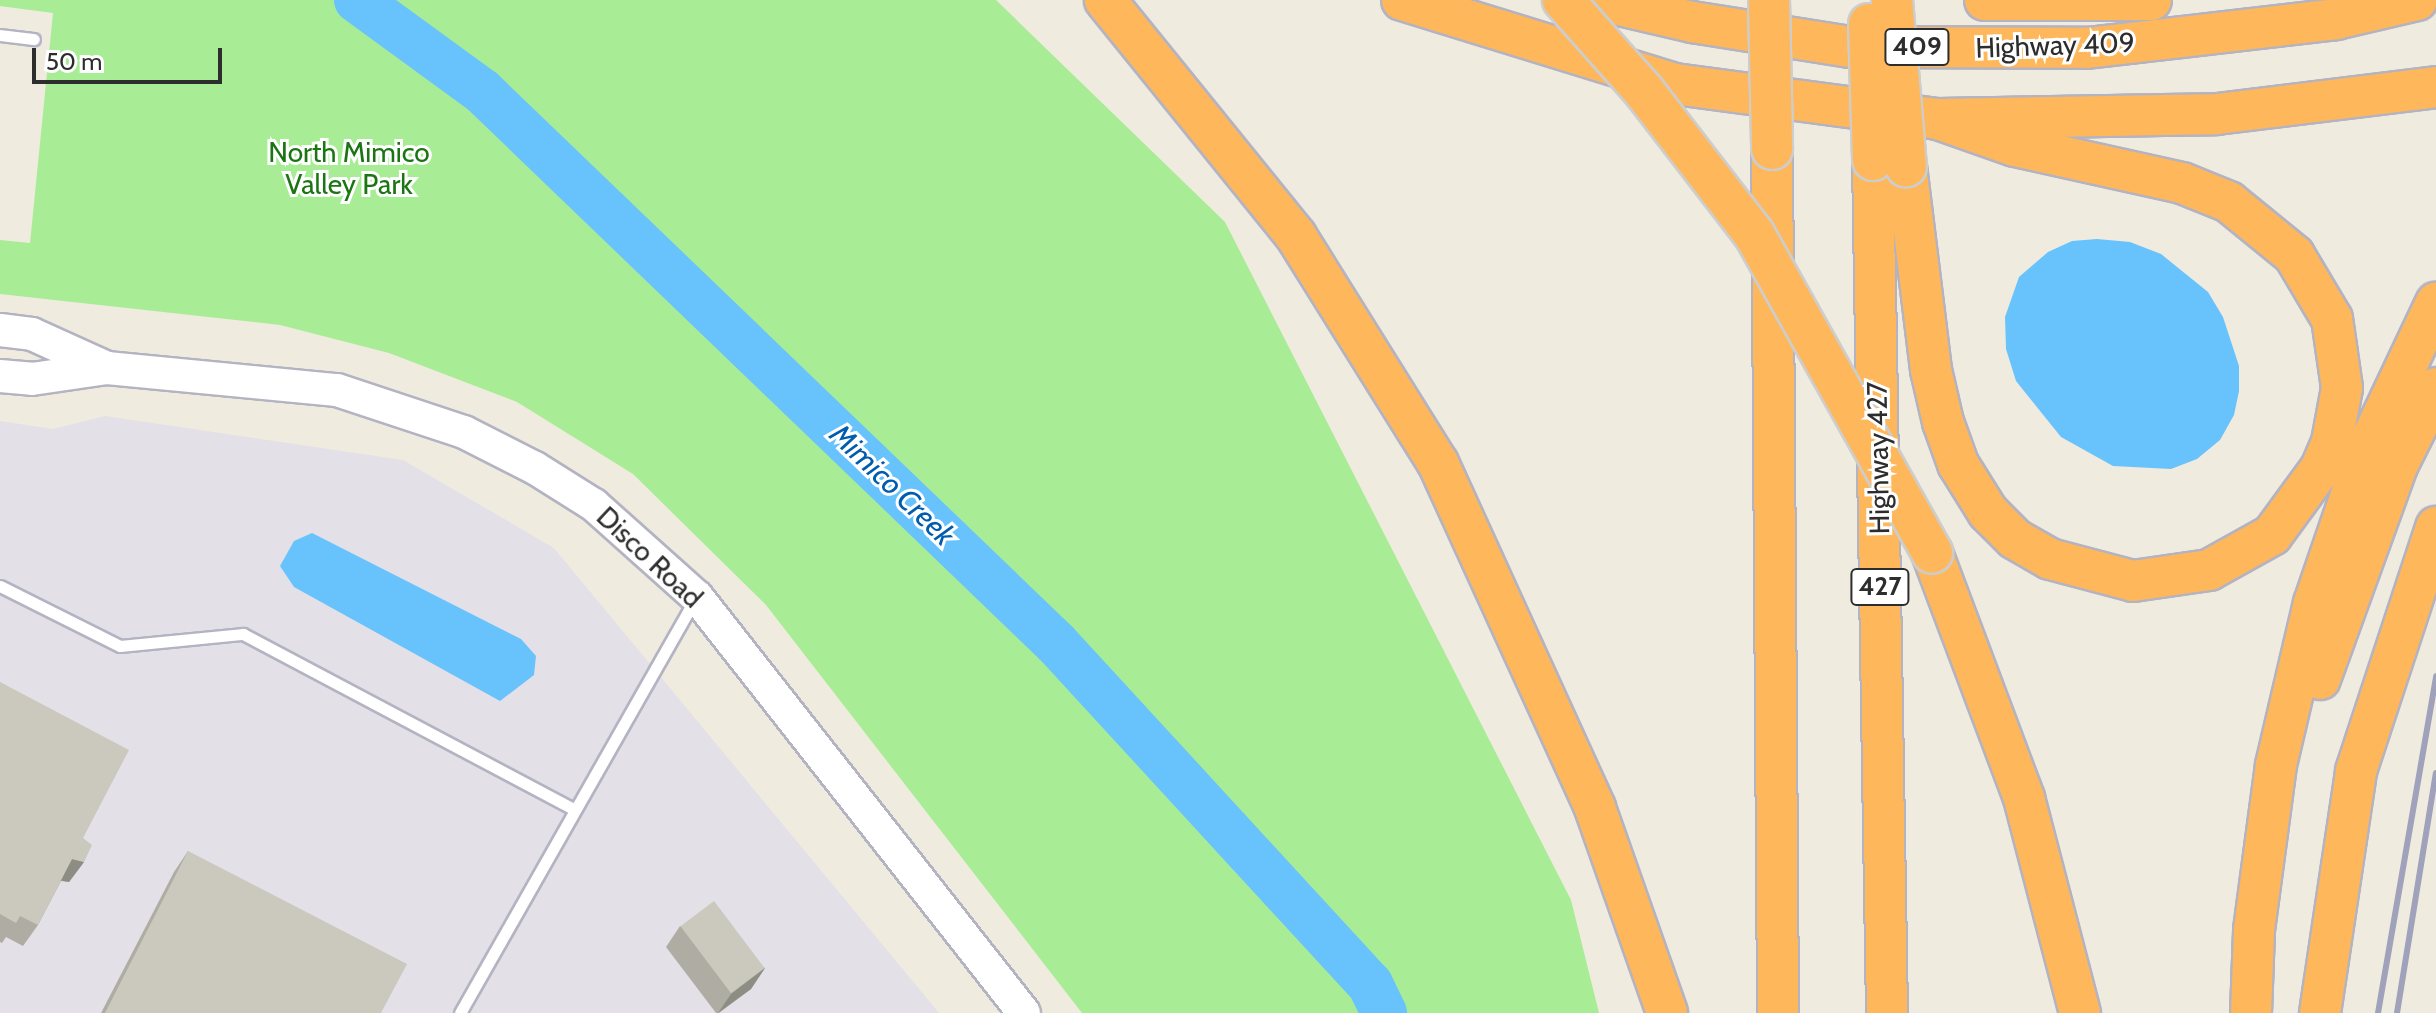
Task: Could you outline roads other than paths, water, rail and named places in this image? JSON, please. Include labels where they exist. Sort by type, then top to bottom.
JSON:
[{"type":"highway","points":[[1105,0],[1296,236],[1438,463],[1595,808],[1667,1013]]},
{"type":"highway","points":[[1402,0],[1675,84],[1938,119],[2217,114],[2436,87]]},
{"type":"highway","points":[[1563,0],[1643,90],[1754,234],[1932,553],[2024,798],[2080,1013]]},
{"type":"highway","name":"Highway 409","points":[[1598,0],[1692,22],[1850,47],[2087,48],[2239,33],[2336,19],[2417,0]]},
{"type":"highway","points":[[1758,0],[1770,71]]},
{"type":"highway","points":[[1769,0],[1778,1013]]},
{"type":"highway","name":"Highway 427","points":[[1868,0],[1890,163],[1887,1013]]},
{"type":"highway","points":[[1892,0],[1890,163],[1945,432],[1958,464],[1988,512],[2015,539],[2050,559],[2133,581],[2209,570],[2272,535],[2321,468],[2332,442],[2342,388],[2332,319],[2294,255],[2229,202],[2182,183],[2015,146],[1938,119]]},
{"type":"highway","name":"Highway 409","points":[[1985,0],[2151,0]]},
{"type":"highway","points":[[2239,33],[2348,35],[2436,19]]},
{"type":"highway","points":[[2251,1013],[2254,930],[2276,765],[2314,603],[2366,451],[2436,303]]},
{"type":"highway","points":[[2260,1013],[2297,765],[2318,683],[2397,466],[2436,388]]},
{"type":"highway","points":[[2320,1013],[2356,771],[2436,527]]},
{"type":"main road","name":"Disco Road","points":[[0,330],[32,334],[107,368]]},
{"type":"main road","name":"Disco Road","points":[[0,376],[32,379],[107,368],[299,385],[403,408],[535,468],[594,505],[697,597],[1024,1013]]},
{"type":"lane","points":[[0,35],[34,39]]},
{"type":"lane","points":[[0,586],[120,646],[243,634],[574,809]]},
{"type":"lane","points":[[460,1013],[697,597]]},
{"type":"water","points":[[2097,239],[2130,242],[2161,254],[2208,292],[2223,317],[2239,366],[2239,391],[2234,415],[2220,440],[2197,459],[2171,469],[2113,466],[2061,437],[2016,381],[2006,349],[2005,317],[2019,277],[2048,252],[2072,241]]},
{"type":"water","points":[[312,533],[521,639],[536,656],[534,675],[500,701],[294,587],[280,566],[294,541]]},
{"type":"waterway","name":"Mimico Creek","points":[[357,0],[483,92],[1056,643],[1370,984],[1384,1013]]},
{"type":"railway","points":[[2378,1013],[2436,676]]},
{"type":"railway","points":[[2397,1013],[2436,773]]},
{"type":"park label","name":"North Mimico Valley Park","points":[[349,168]]}]
